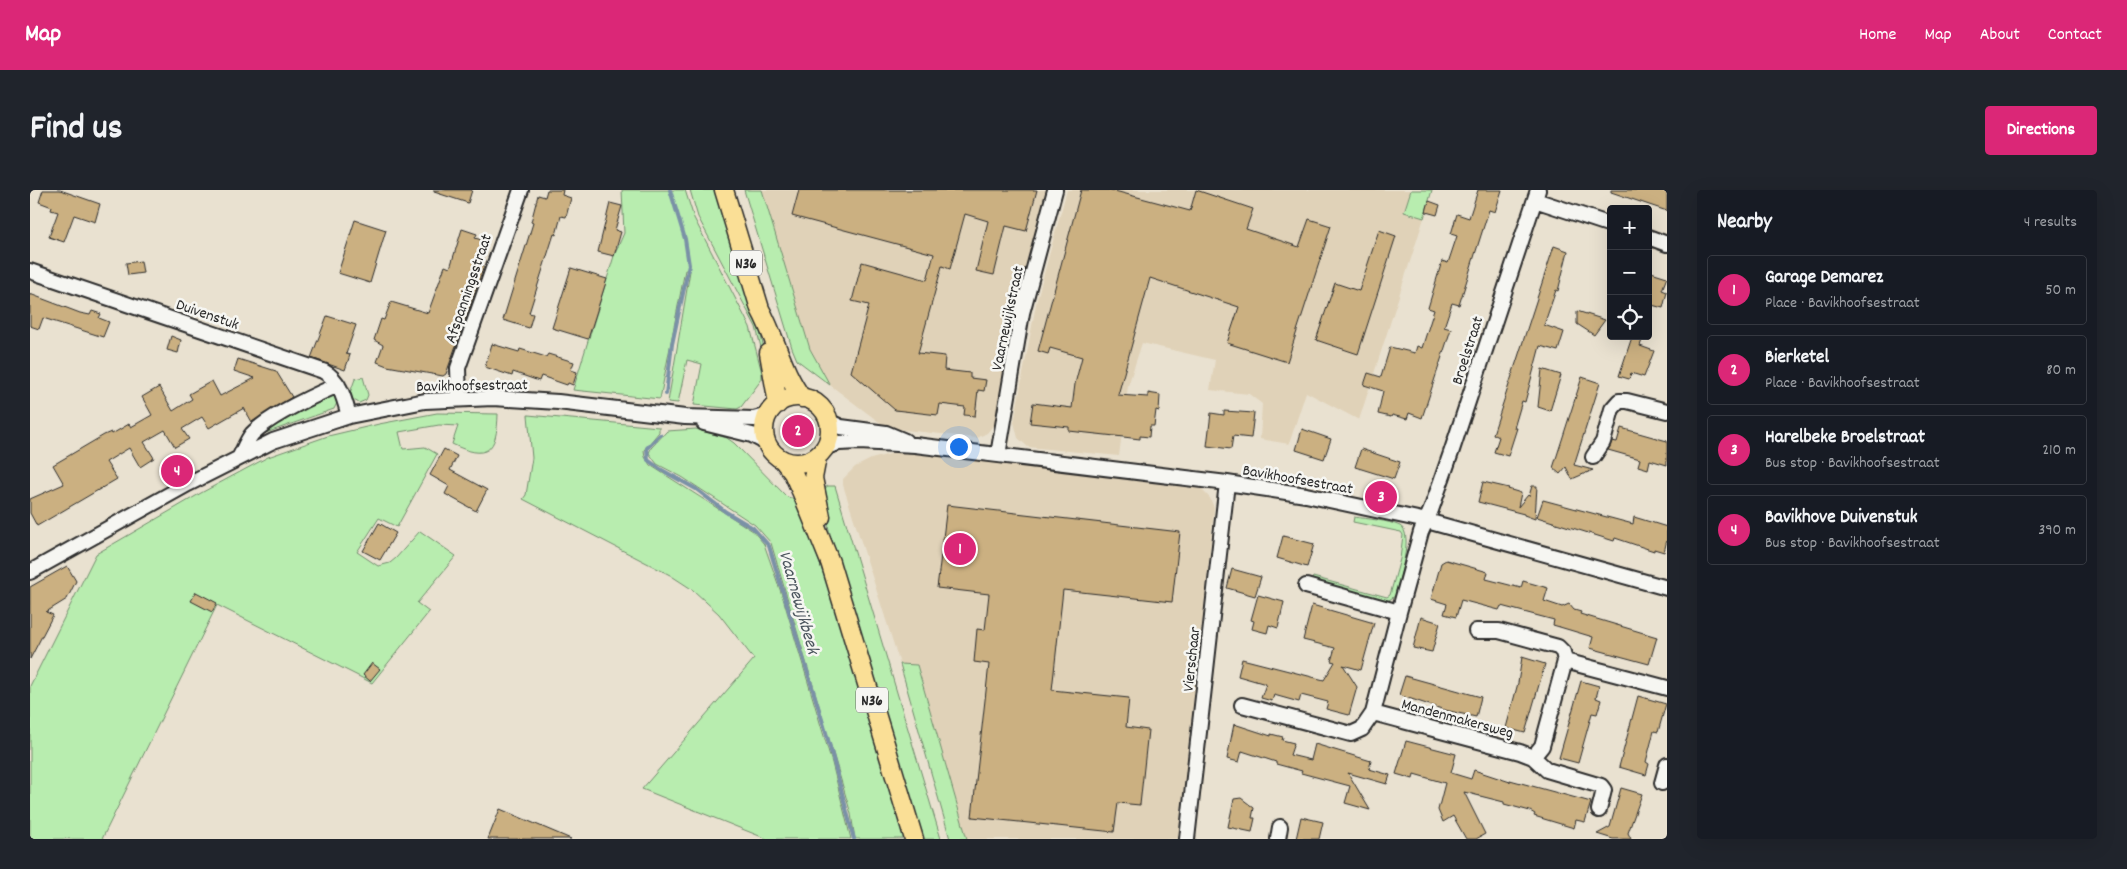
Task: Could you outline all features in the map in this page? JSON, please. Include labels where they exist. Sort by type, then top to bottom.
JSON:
[{"type":"main road","name":"N36","points":[[724,190],[760,309],[773,409],[765,422],[764,430],[767,443],[776,456],[783,460],[793,473],[830,562],[914,839]]},
{"type":"main road","name":"N36","points":[[760,309],[769,325],[785,370],[802,398],[820,407],[828,421],[830,434],[821,452],[813,478],[830,562]]},
{"type":"main road","points":[[773,409],[794,397],[802,398]]},
{"type":"main road","points":[[783,460],[793,463],[807,462],[821,452]]},
{"type":"street","name":"Afspanningsstraat","points":[[459,399],[458,368],[521,190]]},
{"type":"street","name":"Vaarnewijkstraat","points":[[998,455],[1022,313],[1055,190]]},
{"type":"street","points":[[1536,195],[1607,223]]},
{"type":"street","name":"Broelstraat","points":[[1426,521],[1455,441],[1536,195]]},
{"type":"street","points":[[1652,238],[1667,244]]},
{"type":"street","name":"Duivenstuk","points":[[30,271],[323,371],[332,375],[338,385]]},
{"type":"street","points":[[239,458],[251,435],[264,425],[314,396],[338,385],[349,416]]},
{"type":"street","name":"Bavikhoofsestraat","points":[[30,572],[188,484],[273,441],[349,416],[409,404],[459,399],[525,399],[685,417],[754,419],[773,409]]},
{"type":"street","points":[[1593,457],[1603,442],[1612,409],[1620,401],[1666,408]]},
{"type":"street","name":"Bavikhoofsestraat","points":[[685,417],[696,422],[752,435],[767,443]]},
{"type":"street","name":"Bavikhoofsestraat","points":[[828,421],[840,427],[886,433],[915,445]]},
{"type":"street","name":"Bavikhoofsestraat","points":[[821,452],[839,444],[859,442],[915,445],[1227,483],[1306,495],[1426,521],[1667,588]]},
{"type":"street","name":"Vierschaar","points":[[1187,839],[1227,483]]},
{"type":"street","points":[[1242,705],[1351,734],[1362,729],[1373,713],[1421,532],[1426,521]]},
{"type":"street","points":[[1306,586],[1399,612]]},
{"type":"street","points":[[1476,631],[1499,631],[1558,646],[1563,652],[1566,660],[1542,746],[1533,757]]},
{"type":"street","points":[[1566,660],[1667,688]]},
{"type":"street","name":"Mandenmakersweg","points":[[1373,713],[1520,752],[1533,757],[1547,770],[1601,786],[1604,790],[1599,810]]},
{"type":"street","points":[[1662,783],[1667,765]]},
{"type":"shaded area","points":[[762,190],[1046,190],[1025,272],[996,422],[987,433],[977,438],[887,428],[830,385],[810,349]]},
{"type":"shaded area","points":[[1067,190],[1411,190],[1404,212],[1424,218],[1359,420],[1306,392],[1289,444],[1260,439],[1262,404],[1249,394],[1210,390],[1215,360],[1142,343],[1128,386],[1119,456],[1028,447],[1018,438],[1014,422],[1037,299]]},
{"type":"shaded area","points":[[901,451],[1201,489],[1210,498],[1214,508],[1178,839],[967,839],[917,665],[900,664],[843,485],[843,479],[855,467],[871,459]]},
{"type":"green space","points":[[622,190],[685,190],[694,218],[750,327],[762,373],[762,379],[741,407],[737,409],[694,405],[702,364],[687,360],[678,403],[668,402],[690,271],[685,270],[660,399],[573,390],[614,256],[624,233]]},
{"type":"green space","points":[[690,190],[716,190],[759,328],[770,372],[767,372],[756,327],[698,217]]},
{"type":"green space","points":[[744,190],[762,190],[810,349],[830,385],[797,360]]},
{"type":"green space","points":[[1411,190],[1432,190],[1424,218],[1404,212]]},
{"type":"green space","points":[[363,377],[368,395],[366,400],[359,403],[352,399],[350,393],[355,379]]},
{"type":"green space","points":[[334,394],[338,401],[334,409],[260,435],[260,432],[307,404]]},
{"type":"green space","points":[[437,413],[498,414],[495,437],[488,450],[474,452],[452,444],[458,426],[439,425],[399,432],[403,449],[425,447],[437,454],[397,527],[379,518],[357,552],[378,566],[390,563],[420,531],[456,556],[417,603],[429,612],[372,683],[217,605],[102,839],[30,839],[30,686],[96,554],[201,493],[268,457],[328,436]]},
{"type":"green space","points":[[528,415],[659,427],[659,432],[644,450],[645,457],[650,465],[753,531],[764,544],[783,598],[832,763],[851,839],[767,839],[642,789],[754,659],[719,614],[693,590],[670,575],[523,499],[526,495],[532,458]]},
{"type":"green space","points":[[696,429],[727,438],[734,443],[787,497],[795,499],[799,503],[828,587],[905,839],[855,839],[851,814],[771,543],[755,525],[682,477],[657,464],[649,453],[651,448],[667,431]]},
{"type":"green space","points":[[828,486],[835,486],[941,839],[922,839],[829,530],[822,496],[823,489]]},
{"type":"green space","points":[[1354,517],[1389,522],[1400,526],[1404,531],[1406,548],[1402,570],[1395,596],[1386,602],[1311,582],[1313,577],[1387,597],[1390,595],[1400,559],[1403,535],[1401,532],[1353,522]]},
{"type":"green space","points":[[900,664],[917,665],[967,839],[950,839]]},
{"type":"building","points":[[43,190],[60,190],[100,204],[95,222],[74,215],[64,242],[49,237],[58,212],[51,210],[52,207],[39,202]]},
{"type":"building","points":[[434,190],[472,190],[468,203],[434,192]]},
{"type":"building","points":[[547,190],[563,190],[562,195],[571,198],[566,217],[561,216],[556,235],[554,234],[529,313],[533,314],[529,328],[503,320],[533,223],[531,222],[538,195],[545,197]]},
{"type":"building","points":[[799,190],[1037,190],[1026,231],[1006,226],[994,275],[976,271],[988,221],[965,214],[950,269],[942,266],[918,353],[945,356],[944,370],[970,373],[970,378],[986,380],[984,391],[978,390],[975,416],[964,415],[965,407],[940,404],[938,415],[895,410],[851,372],[869,305],[852,301],[862,262],[927,280],[934,254],[792,216]]},
{"type":"building","points":[[1081,190],[1111,190],[1190,211],[1196,190],[1253,209],[1246,229],[1299,247],[1309,219],[1331,226],[1287,362],[1227,343],[1239,307],[1150,278],[1118,395],[1148,397],[1148,393],[1160,395],[1159,411],[1156,410],[1154,426],[1150,426],[1149,437],[1140,436],[1140,439],[1069,431],[1069,427],[1030,423],[1033,403],[1072,408],[1075,384],[1082,357],[1050,348],[1048,354],[1038,351]]},
{"type":"building","points":[[1478,190],[1502,190],[1495,212],[1489,210],[1459,305],[1452,303],[1444,327],[1451,329],[1422,418],[1409,413],[1407,419],[1378,414],[1383,391],[1364,385],[1368,373],[1381,377],[1390,347],[1415,353],[1417,346],[1422,348],[1434,310],[1428,308],[1442,261],[1448,263],[1457,236],[1451,234],[1457,214],[1469,218]]},
{"type":"building","points":[[1611,190],[1667,190],[1667,211],[1652,205],[1611,192]]},
{"type":"building","points":[[1429,201],[1440,205],[1437,215],[1426,212]]},
{"type":"building","points":[[610,203],[622,206],[615,230],[621,232],[614,256],[598,252]]},
{"type":"building","points":[[355,220],[386,230],[370,283],[338,273]]},
{"type":"building","points":[[462,229],[477,234],[475,238],[488,242],[480,264],[484,266],[446,374],[443,376],[387,366],[377,362],[383,345],[374,340],[381,319],[384,320],[391,302],[428,313],[445,266],[450,268]]},
{"type":"building","points":[[1379,230],[1396,236],[1358,354],[1316,340],[1335,283],[1359,291]]},
{"type":"building","points":[[1554,246],[1568,251],[1558,291],[1556,290],[1544,325],[1564,332],[1558,351],[1540,346],[1525,402],[1522,401],[1514,428],[1517,428],[1508,456],[1494,452],[1499,437],[1493,434]]},
{"type":"building","points":[[141,261],[143,273],[128,275],[126,263]]},
{"type":"building","points":[[571,268],[607,279],[588,339],[552,328]]},
{"type":"building","points":[[1652,272],[1667,277],[1662,290],[1667,292],[1663,308],[1652,305]]},
{"type":"building","points":[[30,294],[80,313],[90,315],[92,311],[101,314],[99,318],[109,322],[103,337],[43,318],[39,329],[30,326]]},
{"type":"building","points":[[1577,311],[1605,320],[1594,335],[1577,324]]},
{"type":"building","points":[[327,316],[356,325],[346,354],[350,355],[345,370],[311,358]]},
{"type":"building","points":[[171,336],[181,340],[178,353],[167,350]]},
{"type":"building","points":[[1631,340],[1642,340],[1640,346],[1654,351],[1644,377],[1631,373],[1629,379],[1619,376]]},
{"type":"building","points":[[492,344],[519,352],[520,349],[546,357],[548,354],[574,362],[571,370],[577,372],[573,385],[568,383],[567,385],[541,376],[539,381],[513,372],[512,376],[485,367]]},
{"type":"building","points":[[238,359],[276,371],[292,397],[252,422],[244,408],[209,428],[202,417],[182,429],[189,439],[175,447],[165,430],[144,442],[154,458],[140,467],[129,448],[106,462],[117,479],[37,526],[30,513],[30,499],[64,484],[53,465],[104,435],[111,432],[112,434],[129,424],[131,427],[152,415],[142,397],[159,387],[173,411],[192,399],[189,394],[212,381],[220,396],[255,378],[234,371]]},
{"type":"building","points":[[1542,369],[1561,375],[1550,411],[1538,407]]},
{"type":"building","points":[[1582,377],[1600,383],[1574,465],[1593,470],[1572,479],[1566,467],[1560,474],[1553,468]]},
{"type":"building","points":[[1224,411],[1254,413],[1251,438],[1233,436],[1231,449],[1207,446],[1211,413],[1224,415]]},
{"type":"building","points":[[1621,428],[1667,441],[1667,465],[1650,460],[1648,469],[1638,466],[1640,459],[1608,450],[1612,441],[1617,442]]},
{"type":"building","points":[[1302,429],[1331,439],[1324,459],[1296,450]]},
{"type":"building","points":[[444,449],[457,456],[450,470],[487,490],[476,511],[445,494],[449,486],[430,475]]},
{"type":"building","points":[[1361,449],[1400,462],[1394,479],[1355,467]]},
{"type":"building","points":[[1483,482],[1521,493],[1518,507],[1529,496],[1532,486],[1537,486],[1535,519],[1524,514],[1478,502]]},
{"type":"building","points":[[1543,500],[1633,524],[1634,517],[1667,527],[1667,540],[1664,552],[1654,549],[1654,551],[1615,538],[1614,541],[1537,517]]},
{"type":"building","points":[[947,505],[1180,532],[1172,602],[1063,590],[1052,690],[1129,698],[1126,727],[1148,730],[1140,805],[1118,803],[1114,832],[972,817],[989,664],[974,662],[977,629],[985,630],[989,594],[937,588]]},
{"type":"building","points":[[379,523],[396,533],[380,560],[363,551]]},
{"type":"building","points":[[1283,536],[1314,544],[1307,567],[1277,558]]},
{"type":"building","points":[[1446,560],[1488,572],[1486,579],[1521,588],[1523,581],[1548,588],[1544,601],[1562,607],[1569,604],[1574,610],[1581,612],[1580,614],[1657,637],[1649,664],[1590,648],[1593,637],[1553,625],[1554,620],[1501,606],[1499,610],[1461,600],[1456,617],[1444,614],[1447,604],[1431,599],[1441,563]]},
{"type":"building","points":[[67,566],[76,581],[67,599],[46,612],[53,615],[30,659],[30,587]]},
{"type":"building","points":[[1232,569],[1261,577],[1255,596],[1227,588]]},
{"type":"building","points":[[196,592],[217,603],[212,612],[191,601]]},
{"type":"building","points":[[1258,595],[1284,602],[1278,628],[1269,625],[1267,633],[1252,629],[1254,621],[1251,620]]},
{"type":"building","points":[[1312,605],[1374,623],[1361,670],[1343,665],[1357,687],[1349,715],[1326,709],[1328,702],[1301,695],[1299,702],[1274,695],[1272,701],[1261,698],[1266,684],[1238,676],[1242,659],[1324,680],[1335,662],[1331,661],[1335,648],[1303,640]]},
{"type":"building","points":[[1421,617],[1440,623],[1432,652],[1413,648]]},
{"type":"building","points":[[1522,657],[1545,664],[1525,733],[1506,728],[1518,683]]},
{"type":"building","points":[[372,663],[380,669],[370,681],[363,675]]},
{"type":"building","points":[[1405,676],[1481,697],[1476,717],[1445,710],[1399,695]]},
{"type":"building","points":[[1581,681],[1599,686],[1596,698],[1601,700],[1597,714],[1592,713],[1578,763],[1559,758]]},
{"type":"building","points":[[1638,696],[1666,704],[1658,732],[1654,731],[1646,762],[1649,764],[1646,775],[1619,767]]},
{"type":"building","points":[[1234,724],[1271,736],[1271,734],[1283,737],[1282,740],[1294,743],[1290,755],[1311,760],[1315,744],[1371,761],[1369,769],[1390,775],[1387,784],[1348,773],[1370,810],[1345,803],[1350,786],[1301,773],[1302,771],[1276,764],[1276,762],[1242,751],[1239,762],[1227,759]]},
{"type":"building","points":[[1406,741],[1456,754],[1451,773],[1471,779],[1474,770],[1510,782],[1510,780],[1591,802],[1585,822],[1576,820],[1574,828],[1534,816],[1535,814],[1530,811],[1504,804],[1504,802],[1464,792],[1485,834],[1476,839],[1466,839],[1453,816],[1443,822],[1438,810],[1445,783],[1414,774],[1413,779],[1396,774]]},
{"type":"building","points":[[1621,788],[1642,794],[1628,833],[1631,839],[1613,839],[1597,834],[1610,827]]},
{"type":"building","points":[[1241,798],[1254,808],[1252,818],[1255,818],[1252,832],[1228,827],[1234,799]]},
{"type":"building","points":[[500,809],[571,839],[488,839]]},
{"type":"building","points":[[1301,817],[1323,822],[1319,839],[1296,839]]},
{"type":"waterway","points":[[666,394],[672,344],[689,265],[685,239],[670,190]]},
{"type":"waterway","name":"Vaarnewijkbeek","points":[[660,435],[647,448],[648,460],[696,489],[726,512],[753,528],[769,546],[827,736],[854,839]]},
{"type":"place","name":"Bierketel","points":[[798,431]]},
{"type":"place","name":"Bavikhove Duivenstuk","points":[[177,471]]},
{"type":"place","name":"Harelbeke Broelstraat","points":[[1381,497]]},
{"type":"place","name":"Garage Demarez","points":[[960,549]]}]
